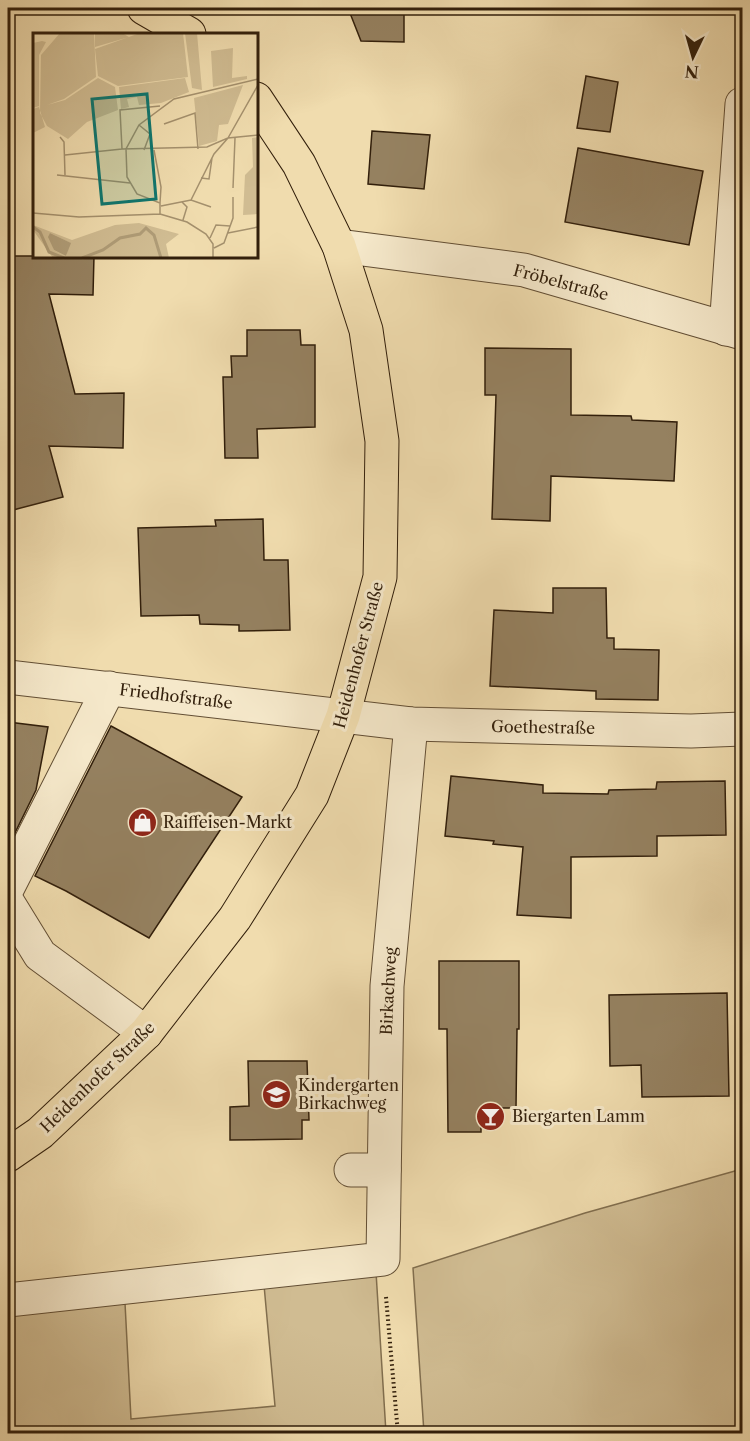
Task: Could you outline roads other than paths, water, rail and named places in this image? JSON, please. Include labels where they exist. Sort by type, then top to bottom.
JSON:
[{"type":"main road","points":[[144,8],[187,33]]},
{"type":"main road","name":"Heidenhofer Straße","points":[[8,1155],[40,1133],[146,1033],[235,918],[312,795],[344,716],[380,577],[382,441],[366,330],[339,246],[299,164],[258,102]]},
{"type":"street","points":[[734,331],[742,104]]},
{"type":"street","name":"Fröbelstraße","points":[[339,246],[524,270],[734,331]]},
{"type":"street","name":"Friedhofstraße","points":[[8,677],[344,716]]},
{"type":"street","points":[[8,887],[109,688]]},
{"type":"street","name":"Goethestraße","points":[[344,716],[411,724],[691,731],[742,729]]},
{"type":"street","name":"Birkachweg","points":[[8,1300],[383,1259],[387,986],[411,724]]},
{"type":"street","points":[[8,903],[39,955],[146,1033]]},
{"type":"street","points":[[351,1170],[384,1170]]},
{"type":"place","name":"Raiffeisen-Markt","points":[[142,822]]},
{"type":"place","name":"Kindergarten Birkachweg","points":[[277,1094]]},
{"type":"place","name":"Biergarten Lamm","points":[[491,1116]]}]
